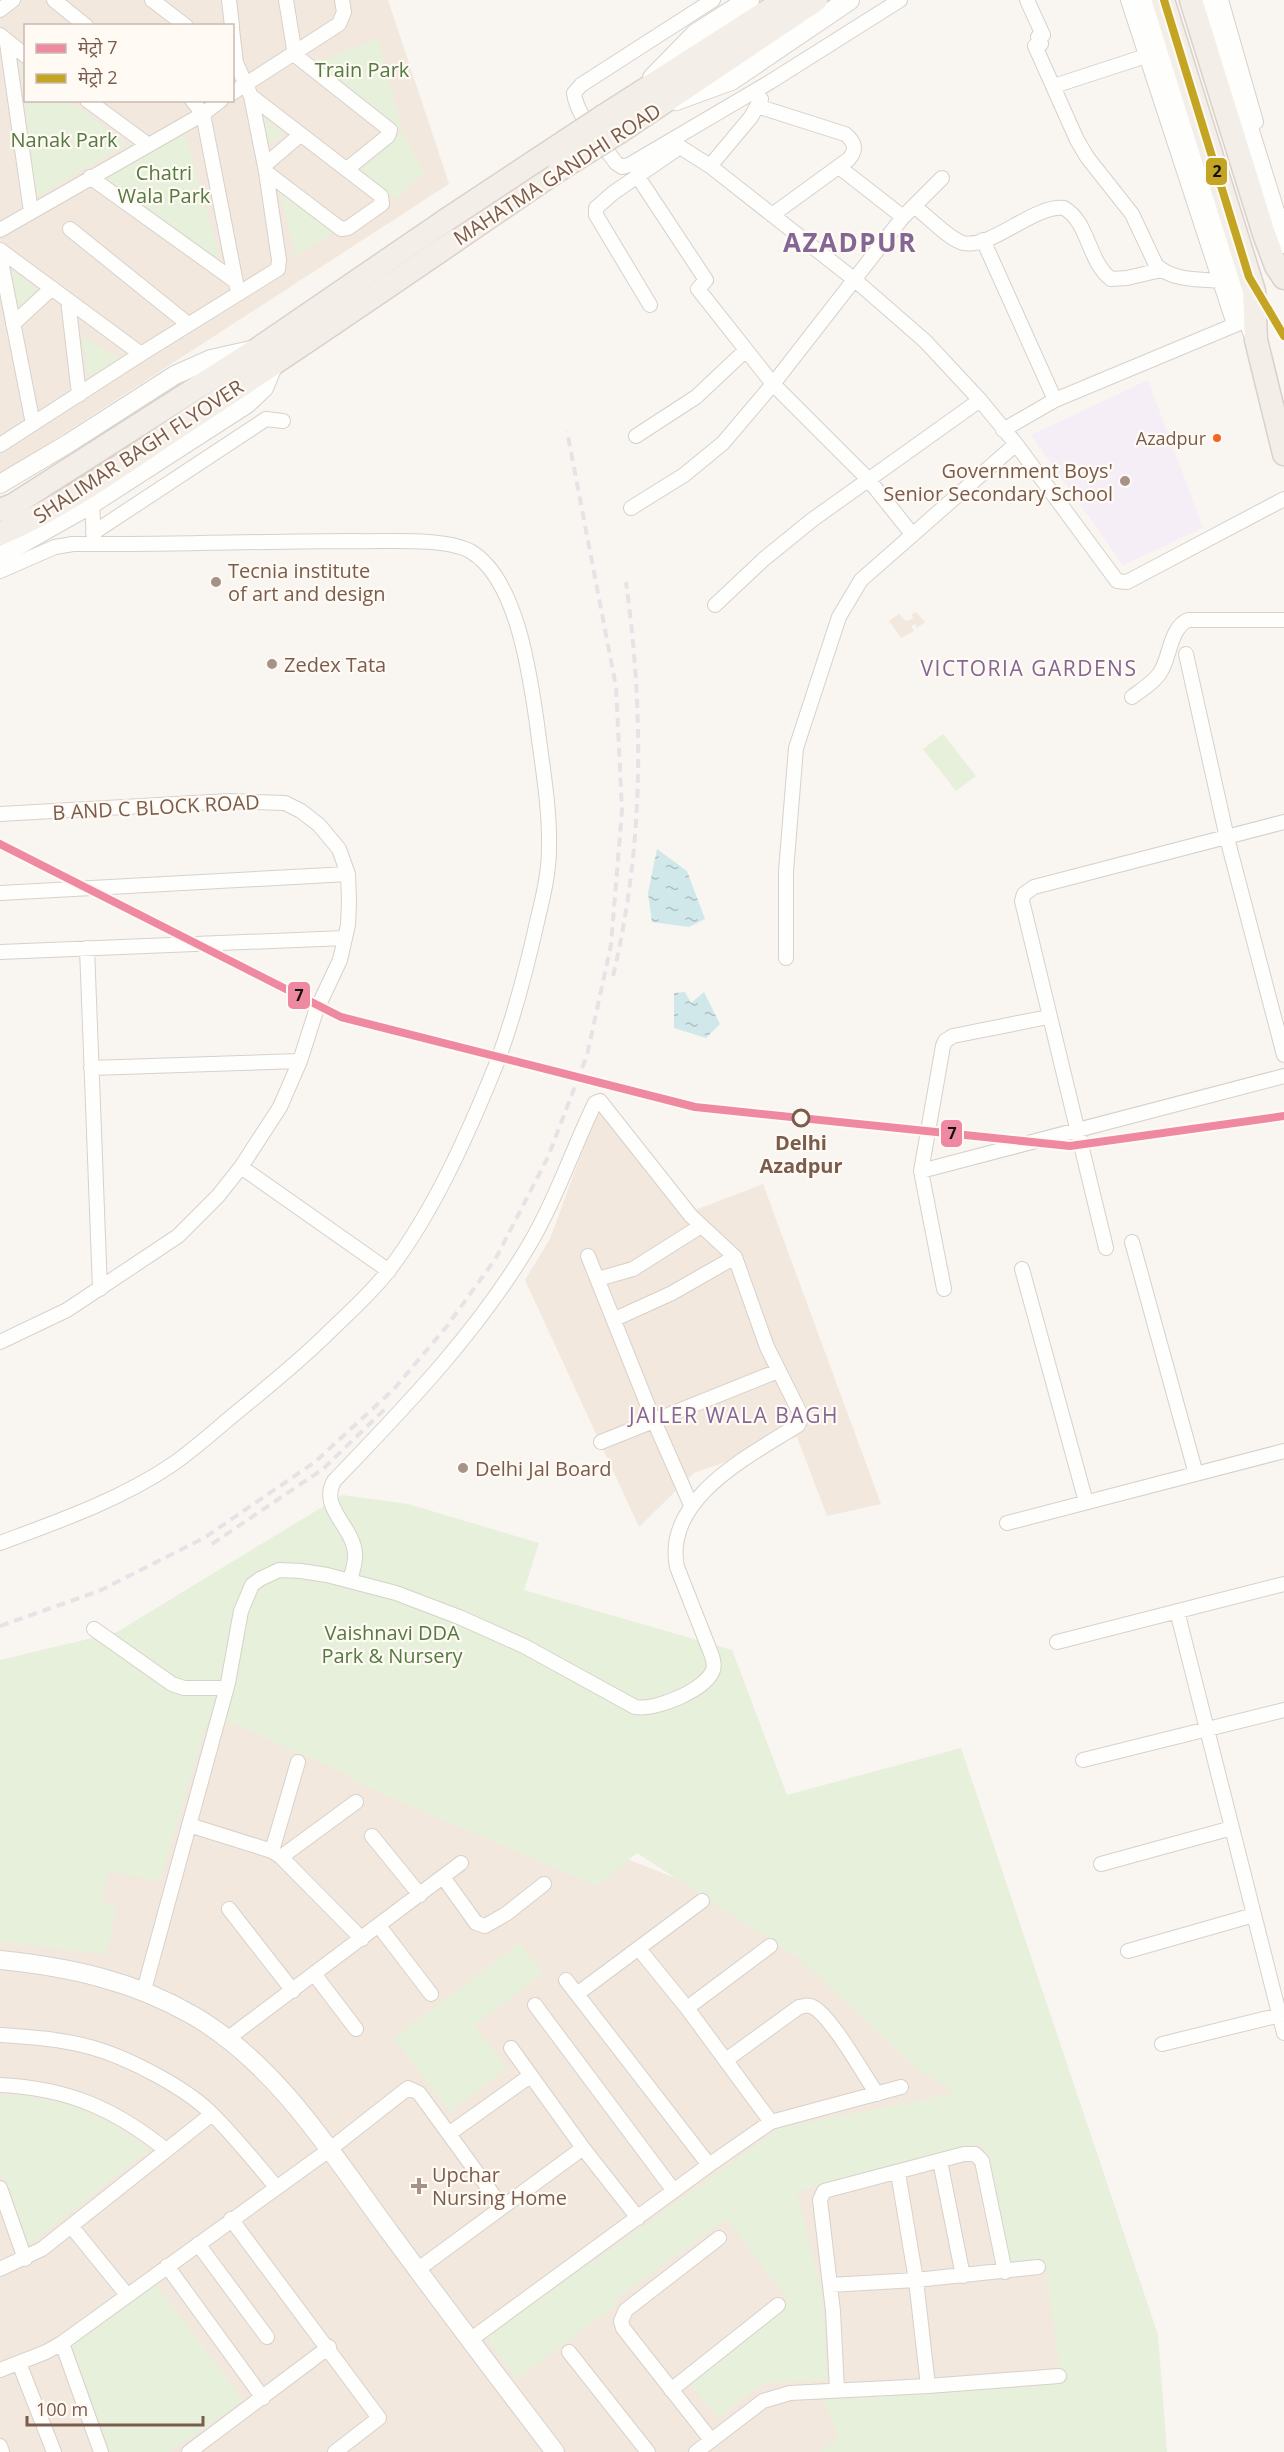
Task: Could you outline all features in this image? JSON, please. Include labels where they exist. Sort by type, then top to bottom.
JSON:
[{"type":"main road","name":"MAHATMA GANDHI ROAD","points":[[267,356],[645,101],[696,33],[749,0]]},
{"type":"main road","points":[[710,59],[785,0]]},
{"type":"main road","points":[[645,101],[710,59],[816,0]]},
{"type":"main road","name":"MAHATMA GANDHI ROAD","points":[[645,101],[730,80],[849,0]]},
{"type":"main road","points":[[1145,0],[1284,454]]},
{"type":"main road","points":[[1162,0],[1254,291],[1246,328]]},
{"type":"main road","points":[[1191,0],[1264,234],[1276,266],[1284,278]]},
{"type":"main road","points":[[1208,0],[1284,243]]},
{"type":"main road","name":"SHALIMAR BAGH FLYOVER","points":[[0,510],[13,505],[213,378],[267,356]]},
{"type":"main road","name":"SHALIMAR BAGH FLYOVER","points":[[0,534],[29,522],[228,394],[267,356]]},
{"type":"street","points":[[0,10],[13,0]]},
{"type":"street","points":[[54,0],[84,24]]},
{"type":"street","points":[[152,0],[183,24]]},
{"type":"street","points":[[229,0],[232,24]]},
{"type":"street","points":[[286,0],[295,55],[390,130],[388,136],[347,169]]},
{"type":"street","points":[[234,92],[251,86],[339,24],[344,12],[342,0]]},
{"type":"street","points":[[713,0],[581,86],[574,93],[575,100],[593,132],[616,163],[622,167],[770,82],[900,0]]},
{"type":"street","points":[[1027,0],[1044,35],[1038,37],[1041,44],[1035,46],[1077,140],[1087,157],[1128,208],[1156,265],[1161,270],[1186,279],[1220,281]]},
{"type":"street","points":[[1004,430],[1055,400],[1246,328],[1220,281],[1128,0]]},
{"type":"street","points":[[1221,0],[1284,215]]},
{"type":"street","points":[[4,39],[24,54]]},
{"type":"street","points":[[4,39],[31,212]]},
{"type":"street","points":[[1054,86],[1146,56]]},
{"type":"street","points":[[234,62],[251,86],[300,135],[347,169],[383,200],[380,206],[341,229],[265,168]]},
{"type":"street","points":[[710,166],[751,117],[770,82]]},
{"type":"street","points":[[0,445],[188,324],[237,287],[273,273],[279,265],[251,86]]},
{"type":"street","points":[[90,102],[147,144]]},
{"type":"street","points":[[193,102],[202,114],[237,287]]},
{"type":"street","points":[[0,230],[202,114],[218,102]]},
{"type":"street","points":[[757,106],[845,134],[853,140],[855,146],[853,154],[839,167],[772,215]]},
{"type":"street","points":[[265,168],[300,135]]},
{"type":"street","points":[[650,305],[596,215],[596,208],[613,193],[680,147],[710,166],[906,322],[980,400],[1016,444],[1114,578],[1122,583],[1284,499]]},
{"type":"street","points":[[839,167],[903,217]]},
{"type":"street","points":[[90,177],[237,287]]},
{"type":"street","points":[[638,177],[705,280],[698,289],[773,384],[868,479],[912,534]]},
{"type":"street","points":[[631,508],[709,457],[729,437],[903,217],[942,178]]},
{"type":"street","points":[[914,206],[957,240],[971,243],[983,240],[1050,210],[1064,208],[1074,217],[1102,270],[1111,279],[1161,270]]},
{"type":"street","points":[[70,229],[188,324]]},
{"type":"street","points":[[983,240],[1055,400]]},
{"type":"street","points":[[0,250],[141,354]]},
{"type":"street","points":[[0,256],[33,424]]},
{"type":"street","points":[[13,324],[52,288]]},
{"type":"street","points":[[68,300],[79,395]]},
{"type":"street","points":[[636,436],[696,397],[746,350]]},
{"type":"street","points":[[0,484],[175,375],[211,359],[267,356],[264,388],[247,404],[92,504],[0,556]]},
{"type":"street","points":[[715,605],[789,539],[868,479],[980,400]]},
{"type":"street","points":[[94,539],[266,419],[283,421]]},
{"type":"street","points":[[786,958],[786,872],[790,804],[798,742],[839,616],[861,580],[1016,444]]},
{"type":"street","points":[[92,504],[94,539]]},
{"type":"street","points":[[0,571],[55,547],[94,539],[409,542],[448,544],[471,552],[478,557],[498,584],[512,610],[531,683],[546,791],[549,848],[544,893],[522,989],[506,1039],[476,1113],[417,1228],[389,1271],[295,1365],[174,1463],[97,1506],[0,1543]]},
{"type":"street","points":[[1132,697],[1161,673],[1173,639],[1183,622],[1188,620],[1284,620]]},
{"type":"street","points":[[1186,654],[1227,838],[1284,1055]]},
{"type":"street","name":"B AND C BLOCK ROAD","points":[[0,814],[229,801],[285,803],[301,811],[329,834],[339,849],[348,874]]},
{"type":"street","points":[[1106,1248],[1048,1017],[1022,901],[1027,890],[1284,822]]},
{"type":"street","points":[[0,893],[348,874],[348,926],[340,960],[316,1011],[300,1061],[280,1107],[241,1167],[218,1196],[178,1236],[67,1310],[0,1342]]},
{"type":"street","points":[[0,952],[345,939]]},
{"type":"street","points":[[87,948],[100,1289]]},
{"type":"street","points":[[944,1289],[921,1171],[945,1041],[953,1036],[1048,1017]]},
{"type":"street","points":[[92,1068],[300,1061]]},
{"type":"street","points":[[921,1171],[1284,1076]]},
{"type":"street","points":[[144,1990],[226,1688],[241,1611],[252,1585],[270,1573],[279,1570],[302,1571],[396,1593],[459,1617],[524,1646],[635,1707],[649,1708],[700,1688],[713,1669],[712,1656],[675,1559],[679,1533],[691,1505],[709,1486],[802,1420],[801,1412],[767,1347],[735,1257],[701,1226],[603,1103],[597,1101],[532,1239],[505,1284],[404,1408],[334,1481],[330,1488],[330,1503],[348,1532],[355,1551],[350,1581]]},
{"type":"street","points":[[241,1167],[389,1271]]},
{"type":"street","points":[[598,1279],[633,1269],[701,1226]]},
{"type":"street","points":[[1132,1242],[1196,1474]]},
{"type":"street","points":[[588,1256],[654,1421],[691,1505]]},
{"type":"street","points":[[615,1319],[672,1293],[735,1257]]},
{"type":"street","points":[[1022,1269],[1086,1502]]},
{"type":"street","points":[[601,1442],[778,1371]]},
{"type":"street","points":[[1006,1522],[1284,1451]]},
{"type":"street","points":[[1057,1642],[1284,1584]]},
{"type":"street","points":[[1177,1611],[1254,1915],[1282,2015],[1284,2033]]},
{"type":"street","points":[[94,1629],[172,1684],[184,1688],[226,1688]]},
{"type":"street","points":[[1083,1760],[1284,1710]]},
{"type":"street","points":[[276,1854],[298,1762]]},
{"type":"street","points":[[276,1854],[356,1802]]},
{"type":"street","points":[[189,1825],[276,1854],[362,1939]]},
{"type":"street","points":[[1101,1864],[1232,1828]]},
{"type":"street","points":[[372,1836],[420,1895]]},
{"type":"street","points":[[227,2038],[315,1975],[461,1863]]},
{"type":"street","points":[[443,1877],[477,1923],[485,1926],[506,1914],[544,1884]]},
{"type":"street","points":[[578,1994],[702,1901]]},
{"type":"street","points":[[229,1908],[293,1991]]},
{"type":"street","points":[[1128,1951],[1254,1915]]},
{"type":"street","points":[[379,1926],[431,1994]]},
{"type":"street","points":[[687,2008],[770,1946]]},
{"type":"street","points":[[639,1949],[687,2008],[771,2122]]},
{"type":"street","points":[[0,1960],[34,1964],[105,1978],[144,1990],[195,2017],[227,2038],[260,2066],[329,2150],[555,2452]]},
{"type":"street","points":[[315,1975],[356,2029]]},
{"type":"street","points":[[566,1980],[708,2165]]},
{"type":"street","points":[[535,2005],[674,2191]]},
{"type":"street","points":[[726,2061],[799,2007],[807,2005],[815,2008],[827,2020],[877,2094]]},
{"type":"street","points":[[1162,2044],[1282,2015]]},
{"type":"street","points":[[0,2035],[57,2040],[91,2047],[128,2061],[172,2085],[212,2114],[276,2187]]},
{"type":"street","points":[[511,2048],[583,2148],[638,2218]]},
{"type":"street","points":[[450,2133],[531,2076]]},
{"type":"street","points":[[0,2085],[32,2087],[66,2093],[101,2108],[143,2131],[166,2150]]},
{"type":"street","points":[[470,2340],[708,2165],[771,2122],[901,2087]]},
{"type":"street","points":[[0,2370],[62,2343],[329,2150],[408,2088],[419,2093],[502,2207]]},
{"type":"street","points":[[0,2269],[42,2249],[212,2114]]},
{"type":"street","points":[[417,2270],[583,2148]]},
{"type":"street","points":[[837,2391],[821,2194],[829,2189],[970,2154],[980,2157],[1005,2272]]},
{"type":"street","points":[[940,2161],[963,2276]]},
{"type":"street","points":[[898,2173],[916,2280],[928,2386]]},
{"type":"street","points":[[0,2188],[25,2259]]},
{"type":"street","points":[[231,2219],[329,2347],[379,2418],[335,2452]]},
{"type":"street","points":[[71,2226],[127,2295]]},
{"type":"street","points":[[711,2440],[623,2328],[621,2316],[719,2238]]},
{"type":"street","points":[[198,2244],[267,2337]]},
{"type":"street","points":[[166,2266],[263,2398]]},
{"type":"street","points":[[830,2285],[963,2276],[1038,2267]]},
{"type":"street","points":[[671,2390],[778,2306]]},
{"type":"street","points":[[62,2343],[101,2452]]},
{"type":"street","points":[[189,2452],[329,2347]]},
{"type":"street","points":[[569,2352],[648,2452]]},
{"type":"street","points":[[19,2363],[54,2452]]},
{"type":"street","points":[[696,2452],[763,2401],[790,2393],[1059,2376]]},
{"type":"street","points":[[0,2446],[2,2452]]},
{"type":"shaded area","points":[[0,0],[388,0],[449,184],[0,475]]},
{"type":"shaded area","name":"Government Boys' Senior Secondary School","points":[[1148,380],[1203,528],[1123,565],[1031,435]]},
{"type":"shaded area","points":[[916,612],[925,622],[917,628],[915,624],[911,626],[914,631],[901,638],[889,621],[899,614],[906,621],[913,619],[912,614]]},
{"type":"shaded area","points":[[598,1108],[693,1211],[763,1184],[881,1504],[827,1516],[797,1437],[694,1473],[639,1527],[525,1280],[550,1239]]},
{"type":"shaded area","points":[[141,1667],[855,1949],[1036,2205],[1128,2452],[0,2452],[0,1681]]},
{"type":"green space","name":"Train Park","points":[[378,39],[403,132],[316,62]]},
{"type":"green space","name":"Nanak Park","points":[[20,62],[24,65],[24,96]]},
{"type":"green space","name":"Nanak Park","points":[[25,102],[71,102],[127,144],[36,197]]},
{"type":"green space","points":[[261,116],[285,135],[268,143]]},
{"type":"green space","name":"Chatri Wala Park","points":[[185,132],[222,267],[104,179]]},
{"type":"green space","name":"Train Park","points":[[403,132],[424,173],[396,199],[361,170]]},
{"type":"green space","points":[[277,184],[336,231],[296,256]]},
{"type":"green space","points":[[5,265],[43,294],[16,311]]},
{"type":"green space","points":[[81,336],[121,359],[88,376]]},
{"type":"green space","points":[[943,734],[976,776],[956,791],[923,749]]},
{"type":"green space","name":"Vaishnavi DDA Park & Nursery","points":[[342,1495],[408,1504],[539,1543],[524,1590],[732,1650],[787,1795],[961,1748],[1158,2335],[1167,2452],[820,2452],[839,2437],[817,2386],[1060,2370],[1044,2258],[1009,2263],[983,2144],[797,2191],[823,2298],[827,2380],[763,2383],[719,2418],[689,2383],[788,2300],[727,2219],[615,2299],[618,2304],[517,2379],[485,2336],[585,2261],[589,2265],[780,2128],[956,2093],[917,2069],[800,1959],[637,1853],[597,1886],[357,1783],[346,1774],[210,1713],[160,1881],[108,1871],[101,1901],[117,1907],[106,1954],[0,1942],[0,1660],[117,1632]]},
{"type":"green space","points":[[520,1943],[543,1973],[474,2025],[507,2068],[450,2112],[393,2038]]},
{"type":"green space","points":[[20,2094],[67,2104],[113,2124],[150,2149],[33,2242],[26,2243],[0,2169],[0,2096]]},
{"type":"green space","points":[[153,2281],[244,2400],[170,2452],[110,2452],[71,2344]]},
{"type":"water","points":[[657,849],[687,871],[705,919],[689,927],[652,922],[648,893]]},
{"type":"water","points":[[685,992],[691,1003],[704,992],[720,1024],[706,1038],[674,1028],[674,993]]},
{"type":"railway","points":[[0,1626],[99,1591],[204,1538],[315,1462],[394,1389],[447,1326],[496,1258],[548,1157],[587,1055],[611,945],[622,810],[616,687],[567,431]]},
{"type":"railway","points":[[613,976],[631,878],[638,779],[636,680],[626,582]]},
{"type":"railway","points":[[212,1544],[323,1469],[386,1408]]},
{"type":"metro line","name":"2","points":[[1164,0],[1249,277],[1284,336]]},
{"type":"metro line","name":"7","points":[[0,844],[341,1017],[695,1107],[1070,1146],[1284,1116]]},
{"type":"place","name":"Azadpur","points":[[1217,438]]},
{"type":"place","name":"Government Boys' Senior Secondary School","points":[[1125,481]]},
{"type":"place","name":"Tecnia institute of art and design","points":[[216,582]]},
{"type":"place","name":"Zedex Tata","points":[[272,664]]},
{"type":"place","name":"Delhi Azadpur","points":[[801,1118]]},
{"type":"place","name":"Delhi Jal Board","points":[[463,1468]]},
{"type":"place","name":"Upchar Nursing Home","points":[[419,2186]]},
{"type":"district","name":"AZADPUR","points":[[850,242]]},
{"type":"district","name":"VICTORIA GARDENS","points":[[1029,668]]},
{"type":"district","name":"JAILER WALA BAGH","points":[[734,1415]]}]
